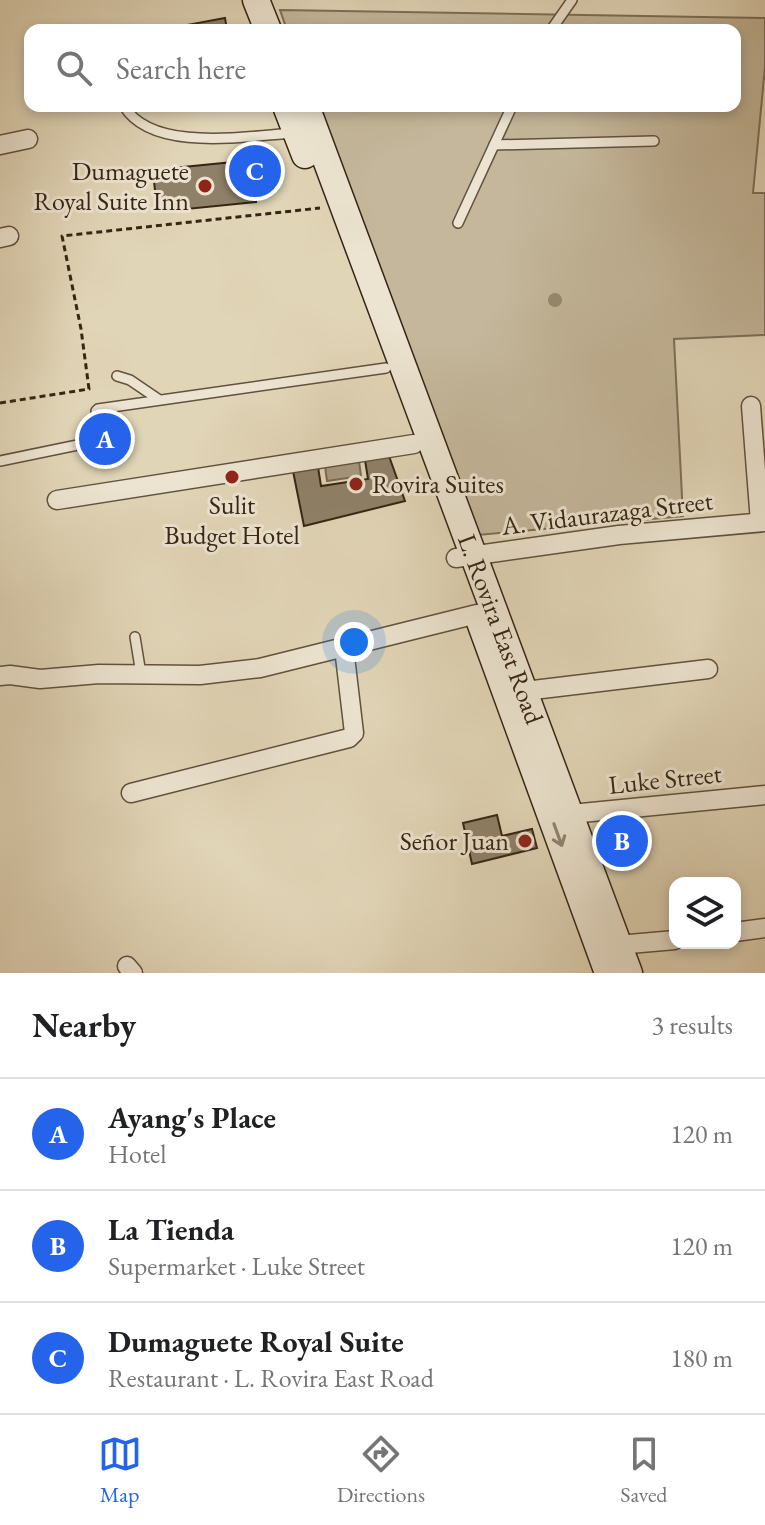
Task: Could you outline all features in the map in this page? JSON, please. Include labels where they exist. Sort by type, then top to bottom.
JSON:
[{"type":"main road","points":[[256,0],[266,24]]},
{"type":"main road","name":"L. Rovira East Road","points":[[288,112],[414,444],[525,691],[541,764],[571,814],[629,973]]},
{"type":"main road","name":"L. Rovira East Road","points":[[308,112],[464,556],[477,614],[541,764],[608,973]]},
{"type":"street","points":[[0,145],[28,139]]},
{"type":"street","points":[[751,406],[762,522]]},
{"type":"street","points":[[57,500],[414,444]]},
{"type":"street","name":"A. Vidaurazaga Street","points":[[464,556],[619,535],[762,522]]},
{"type":"street","points":[[0,676],[51,679],[99,674],[200,675],[260,668],[477,614]]},
{"type":"street","points":[[131,793],[349,738],[354,733],[344,648]]},
{"type":"street","points":[[525,691],[708,669]]},
{"type":"street","name":"Luke Street","points":[[571,814],[765,795]]},
{"type":"street","points":[[741,931],[765,928]]},
{"type":"street","points":[[618,945],[669,941]]},
{"type":"lane","points":[[555,24],[572,0]]},
{"type":"lane","points":[[127,112],[143,125],[165,134],[200,138],[297,133]]},
{"type":"lane","points":[[458,223],[509,112]]},
{"type":"lane","points":[[494,145],[654,141]]},
{"type":"lane","points":[[0,461],[97,441],[100,438],[97,410],[386,368]]},
{"type":"lane","points":[[117,376],[130,380],[158,399]]},
{"type":"lane","points":[[135,637],[141,674]]},
{"type":"path","points":[[0,403],[89,389],[81,329],[62,236],[326,207]]},
{"type":"shaded area","points":[[280,10],[765,18],[765,67],[753,193],[765,193],[765,335],[674,339],[683,516],[478,535],[319,112],[741,112],[741,24],[285,24]]},
{"type":"shaded area","points":[[359,461],[361,476],[327,481],[325,466]]},
{"type":"building","points":[[225,18],[226,24],[192,24]]},
{"type":"building","name":"Dumaguete Royal Suite Inn","points":[[263,159],[265,180],[254,181],[256,202],[157,212],[153,170]]},
{"type":"building","name":"Rovira Suites","points":[[389,456],[405,501],[304,526],[293,471],[318,467],[321,486],[368,479],[365,460]]},
{"type":"building","points":[[497,815],[502,836],[532,829],[537,848],[472,864],[463,823]]},
{"type":"building","points":[[635,817],[644,857],[609,865],[600,825]]},
{"type":"place","name":"Dumaguete Royal Suite","points":[[255,171]]},
{"type":"place","name":"Dumaguete Royal Suite Inn","points":[[205,186]]},
{"type":"place","name":"Ayang's Place","points":[[105,439]]},
{"type":"place","name":"Sulit Budget Hotel","points":[[232,477]]},
{"type":"place","name":"Rovira Suites","points":[[356,484]]},
{"type":"place","name":"Señor Juan","points":[[525,841]]},
{"type":"place","name":"La Tienda","points":[[622,841]]}]
